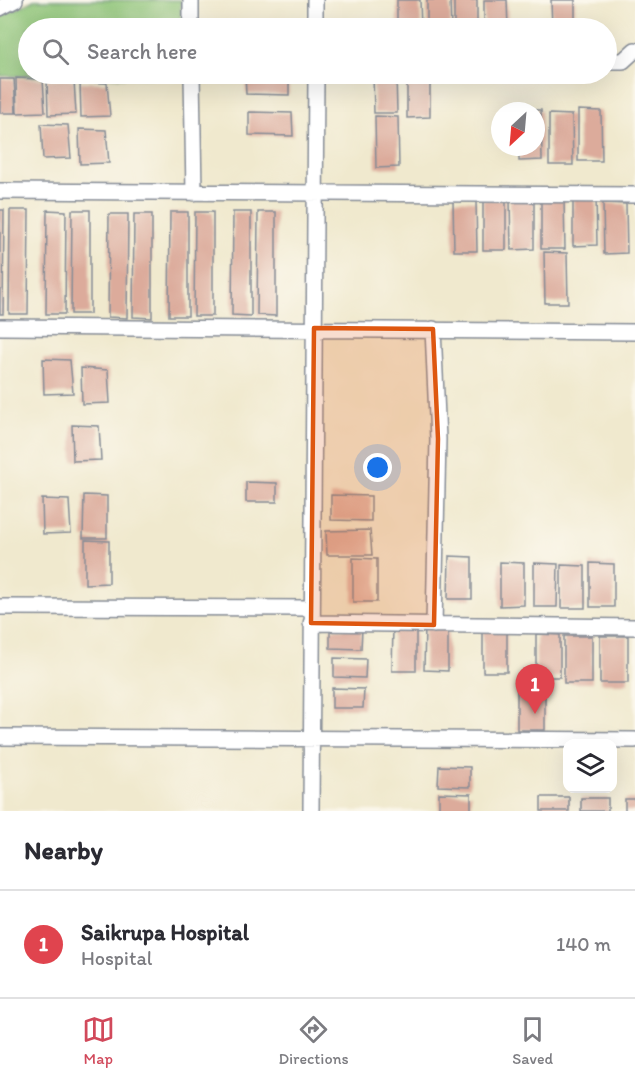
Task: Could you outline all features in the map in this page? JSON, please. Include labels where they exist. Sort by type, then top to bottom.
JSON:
[{"type":"street","points":[[0,8],[15,0]]},
{"type":"street","points":[[191,0],[191,18]]},
{"type":"street","points":[[315,0],[315,18]]},
{"type":"street","points":[[617,61],[623,61],[635,50]]},
{"type":"street","points":[[192,84],[194,193]]},
{"type":"street","points":[[311,811],[313,194],[316,84]]},
{"type":"street","points":[[0,191],[635,195]]},
{"type":"street","points":[[0,327],[635,332]]},
{"type":"street","points":[[434,329],[438,439],[434,625]]},
{"type":"street","points":[[0,607],[312,608]]},
{"type":"street","points":[[311,623],[635,627]]},
{"type":"street","points":[[0,737],[310,736],[635,740]]},
{"type":"highlighted area","points":[[314,328],[433,329],[438,439],[434,625],[311,623]]},
{"type":"green space","points":[[34,0],[181,0],[181,18],[18,18],[18,76],[0,76],[0,17]]},
{"type":"building","points":[[397,0],[420,0],[421,18],[397,18]]},
{"type":"building","points":[[427,0],[450,0],[451,18],[427,18]]},
{"type":"building","points":[[454,0],[477,0],[477,18],[454,18]]},
{"type":"building","points":[[484,0],[507,0],[508,18],[484,18]]},
{"type":"building","points":[[551,0],[575,0],[575,18],[552,18]]},
{"type":"building","points":[[16,78],[18,78],[18,84],[43,84],[45,112],[17,113]]},
{"type":"building","points":[[0,79],[14,79],[16,113],[0,113]]},
{"type":"building","points":[[47,84],[74,84],[76,114],[48,115]]},
{"type":"building","points":[[80,84],[107,84],[110,116],[81,117]]},
{"type":"building","points":[[246,84],[289,84],[289,95],[246,94]]},
{"type":"building","points":[[373,84],[396,84],[397,113],[374,113]]},
{"type":"building","points":[[407,84],[430,84],[430,117],[407,118]]},
{"type":"building","points":[[578,110],[601,111],[602,161],[578,161]]},
{"type":"building","points":[[249,112],[292,113],[293,136],[249,135]]},
{"type":"building","points":[[549,114],[572,115],[573,165],[549,165]]},
{"type":"building","points":[[375,116],[398,117],[399,167],[376,168]]},
{"type":"building","points":[[41,124],[68,125],[71,158],[43,159]]},
{"type":"building","points":[[79,129],[106,130],[109,163],[80,164]]},
{"type":"building","points":[[519,156],[542,156],[542,160],[519,161]]},
{"type":"building","points":[[573,195],[596,196],[597,245],[573,246]]},
{"type":"building","points":[[541,198],[564,199],[565,249],[541,249]]},
{"type":"building","points":[[483,199],[506,200],[506,250],[483,250]]},
{"type":"building","points":[[510,199],[534,200],[534,249],[511,250]]},
{"type":"building","points":[[453,200],[476,201],[477,251],[454,251]]},
{"type":"building","points":[[603,203],[626,204],[627,253],[604,254]]},
{"type":"building","points":[[0,210],[4,210],[3,314],[0,314]]},
{"type":"building","points":[[10,210],[29,210],[28,314],[9,314]]},
{"type":"building","points":[[47,210],[66,211],[65,314],[46,314]]},
{"type":"building","points":[[72,210],[90,210],[90,314],[71,314]]},
{"type":"building","points":[[170,212],[188,212],[188,316],[169,316]]},
{"type":"building","points":[[195,212],[213,212],[213,316],[194,316]]},
{"type":"building","points":[[233,212],[251,212],[251,316],[232,315]]},
{"type":"building","points":[[258,212],[276,212],[276,316],[257,315]]},
{"type":"building","points":[[109,214],[128,214],[127,318],[108,317]]},
{"type":"building","points":[[134,214],[152,214],[152,318],[133,317]]},
{"type":"building","points":[[544,252],[567,253],[568,303],[545,303]]},
{"type":"building","points":[[43,359],[70,360],[73,393],[44,394]]},
{"type":"building","points":[[81,368],[108,370],[110,403],[82,404]]},
{"type":"building","points":[[72,425],[99,426],[101,460],[73,461]]},
{"type":"building","points":[[246,482],[277,483],[277,502],[246,502]]},
{"type":"building","points":[[84,495],[107,496],[107,538],[83,538]]},
{"type":"building","points":[[331,495],[371,496],[371,521],[331,520]]},
{"type":"building","points":[[42,499],[69,500],[71,533],[43,534]]},
{"type":"building","points":[[370,530],[372,555],[327,555],[326,531]]},
{"type":"building","points":[[85,540],[109,541],[109,583],[85,584]]},
{"type":"building","points":[[449,556],[472,557],[472,599],[448,599]]},
{"type":"building","points":[[353,558],[377,559],[377,602],[353,602]]},
{"type":"building","points":[[500,562],[524,563],[524,605],[500,606]]},
{"type":"building","points":[[534,563],[558,564],[557,607],[534,607]]},
{"type":"building","points":[[590,563],[614,564],[614,607],[590,607]]},
{"type":"building","points":[[561,565],[585,566],[585,608],[561,608]]},
{"type":"building","points":[[393,627],[416,628],[416,671],[392,671]]},
{"type":"building","points":[[425,627],[448,628],[448,671],[424,670]]},
{"type":"building","points":[[330,629],[362,629],[361,649],[330,648]]},
{"type":"building","points":[[483,629],[507,630],[507,672],[483,672]]},
{"type":"building","points":[[536,634],[560,635],[560,677],[536,677]]},
{"type":"building","points":[[564,636],[592,636],[592,683],[564,683]]},
{"type":"building","points":[[600,636],[628,636],[628,683],[600,683]]},
{"type":"building","points":[[334,658],[366,659],[365,678],[334,677]]},
{"type":"building","points":[[517,682],[545,683],[545,730],[517,730]]},
{"type":"building","points":[[332,688],[364,689],[363,708],[332,708]]},
{"type":"building","points":[[439,766],[470,767],[470,787],[438,786]]},
{"type":"building","points":[[439,793],[471,794],[471,811],[439,811]]},
{"type":"building","points":[[541,797],[569,797],[569,811],[541,811]]},
{"type":"building","points":[[581,798],[608,798],[608,811],[581,811]]},
{"type":"building","points":[[625,799],[635,799],[635,811],[625,811]]},
{"type":"place","name":"Saikrupa Hospital","points":[[535,714]]}]
